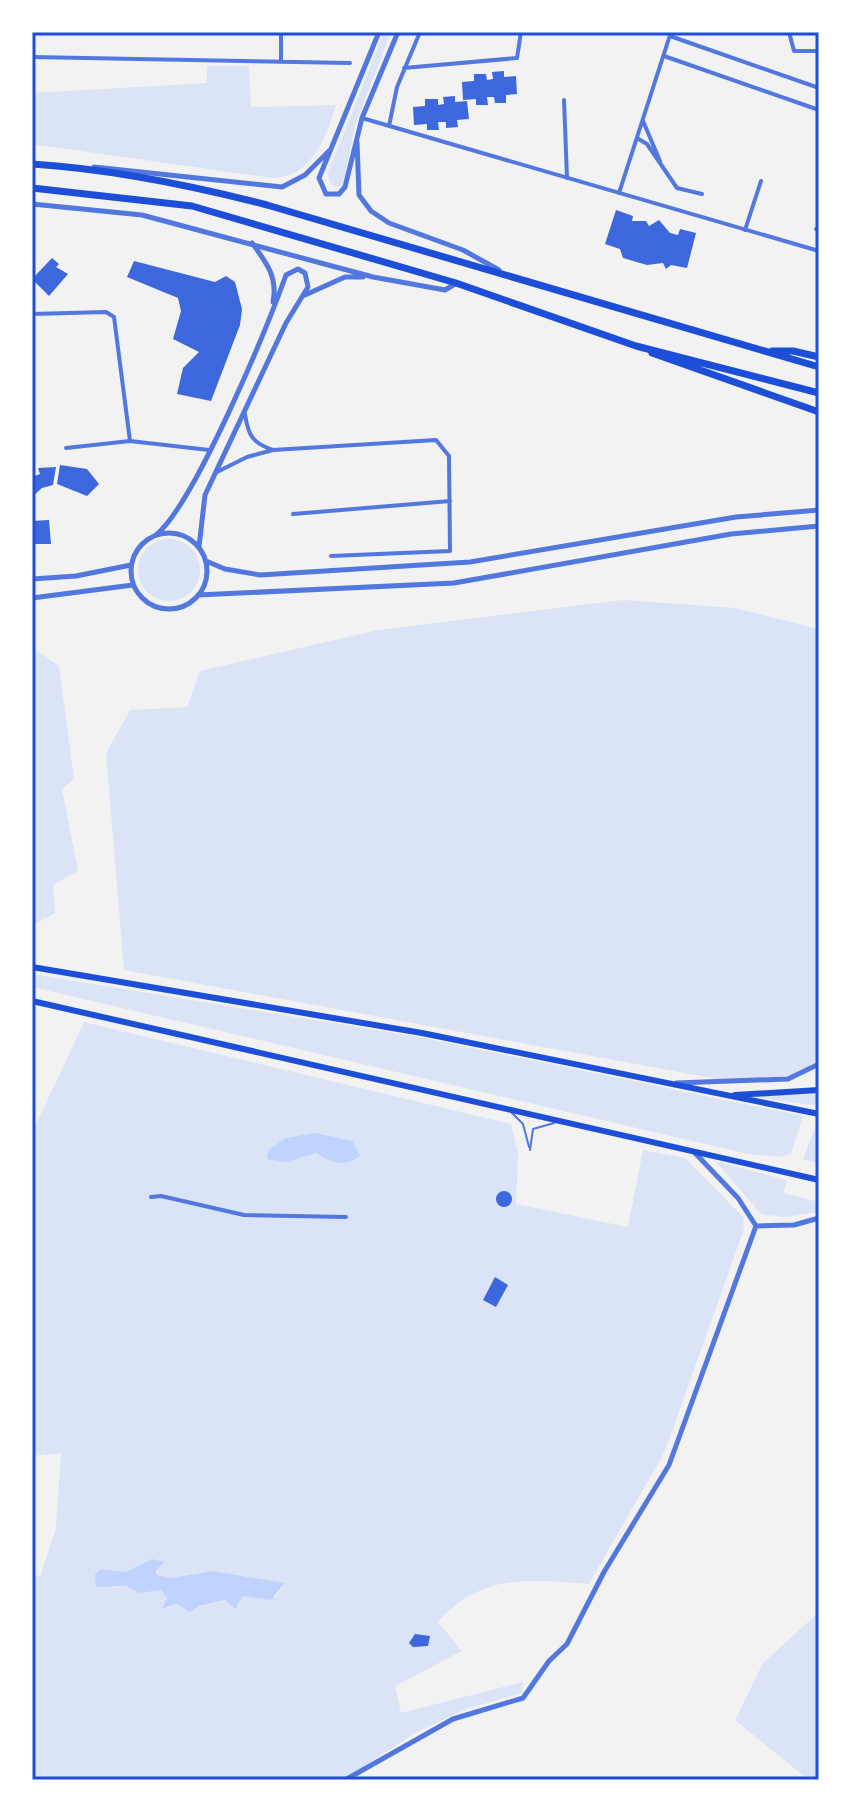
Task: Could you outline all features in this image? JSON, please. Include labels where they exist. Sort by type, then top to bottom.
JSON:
[{"type":"highway","points":[[32,164],[77,167],[225,194],[819,367]]},
{"type":"highway","points":[[32,188],[192,206],[456,283],[636,346],[679,365],[819,412]]},
{"type":"highway","points":[[636,346],[819,393]]},
{"type":"highway","points":[[761,351],[793,351],[819,357]]},
{"type":"main road","points":[[32,967],[422,1033],[819,1114]]},
{"type":"main road","points":[[32,1001],[819,1180]]},
{"type":"main road","points":[[720,1095],[819,1090]]},
{"type":"street","points":[[281,32],[281,61]]},
{"type":"street","points":[[379,32],[319,183],[326,194],[335,195],[345,187],[362,118],[398,32]]},
{"type":"street","points":[[389,126],[404,68],[420,32]]},
{"type":"street","points":[[404,68],[517,58],[521,32]]},
{"type":"street","points":[[789,32],[790,47],[794,51],[818,53]]},
{"type":"street","points":[[619,193],[671,34],[819,88]]},
{"type":"street","points":[[664,56],[819,110]]},
{"type":"street","points":[[32,57],[350,63]]},
{"type":"street","points":[[564,100],[567,178]]},
{"type":"street","points":[[362,118],[819,251]]},
{"type":"street","points":[[643,121],[661,167]]},
{"type":"street","points":[[357,136],[359,195],[371,211],[389,223],[463,250],[506,274]]},
{"type":"street","points":[[637,138],[647,144],[677,188],[702,194]]},
{"type":"street","points":[[77,167],[117,167],[282,187],[305,175],[332,148]]},
{"type":"street","points":[[745,230],[761,181]]},
{"type":"street","points":[[32,204],[142,215],[373,277],[445,290],[456,283]]},
{"type":"street","points":[[252,243],[270,267],[275,291],[269,319]]},
{"type":"street","points":[[290,270],[305,273],[308,287],[304,295],[286,323],[200,509],[199,547],[206,561],[207,573],[198,595],[188,604],[163,608],[140,596],[133,585],[131,565],[139,546],[156,535],[170,518],[209,450],[290,270]]},
{"type":"street","points":[[304,295],[345,277],[373,277]]},
{"type":"street","points":[[32,314],[106,312],[114,317],[130,441]]},
{"type":"street","points":[[245,414],[247,431],[255,443],[273,450]]},
{"type":"street","points":[[215,473],[247,457],[273,450],[436,440],[449,456],[451,563]]},
{"type":"street","points":[[66,448],[130,441],[209,450]]},
{"type":"street","points":[[293,514],[450,501]]},
{"type":"street","points":[[206,561],[225,569],[260,575],[451,563],[736,517],[819,510]]},
{"type":"street","points":[[198,595],[454,583],[731,534],[819,526]]},
{"type":"street","points":[[156,535],[179,534],[199,547]]},
{"type":"street","points":[[331,556],[450,551]]},
{"type":"street","points":[[383,554],[383,567]]},
{"type":"street","points":[[32,579],[76,576],[131,565]]},
{"type":"street","points":[[32,598],[133,585]]},
{"type":"street","points":[[669,1083],[788,1079],[819,1064]]},
{"type":"street","points":[[693,1151],[738,1198],[756,1226]]},
{"type":"street","points":[[151,1197],[161,1196],[244,1215],[346,1217]]},
{"type":"street","points":[[756,1226],[794,1225],[819,1218]]},
{"type":"street","points":[[345,1780],[453,1719],[523,1698],[549,1661],[567,1644],[604,1572],[669,1465],[756,1226]]},
{"type":"lane","points":[[503,1108],[523,1124],[530,1150],[536,1127],[569,1123]]},
{"type":"shaded area","points":[[384,32],[391,32],[355,125],[343,185],[336,187],[329,182],[328,172]]},
{"type":"shaded area","points":[[207,66],[249,66],[251,107],[336,105],[322,143],[307,164],[286,176],[272,178],[32,144],[32,93],[207,83]]},
{"type":"shaded area","points":[[169,539],[191,548],[200,570],[191,592],[169,601],[147,592],[138,570],[147,548]]},
{"type":"shaded area","points":[[623,600],[735,608],[819,629],[819,1060],[794,1075],[739,1083],[124,970],[106,753],[130,710],[187,707],[200,671],[378,630]]},
{"type":"shaded area","points":[[32,647],[59,666],[74,779],[62,789],[78,871],[53,885],[55,913],[32,926]]},
{"type":"shaded area","points":[[32,974],[419,1037],[803,1116],[791,1154],[779,1157],[748,1154],[32,987]]},
{"type":"shaded area","points":[[84,1022],[511,1124],[518,1153],[516,1204],[628,1227],[643,1150],[685,1158],[743,1217],[744,1229],[665,1451],[589,1584],[526,1581],[489,1587],[472,1594],[438,1622],[462,1651],[395,1686],[401,1713],[523,1682],[522,1693],[466,1709],[415,1733],[343,1780],[32,1780],[32,1574],[40,1577],[56,1528],[61,1453],[32,1456],[32,1133]],"holes":[[[159,1567],[157,1575],[170,1578],[213,1571],[285,1583],[276,1597],[241,1596],[238,1607],[226,1600],[186,1610],[176,1604],[166,1609],[166,1594],[162,1590],[139,1593],[126,1586],[112,1588],[95,1574],[101,1569],[126,1572]]]},
{"type":"shaded area","points":[[819,1094],[819,1106],[747,1096]]},
{"type":"shaded area","points":[[819,1120],[819,1164],[803,1159]]},
{"type":"shaded area","points":[[715,1161],[787,1180],[783,1193],[819,1202],[819,1212],[784,1217],[761,1214]]},
{"type":"shaded area","points":[[819,1612],[819,1780],[809,1780],[735,1720],[763,1663]]},
{"type":"water","points":[[315,1133],[352,1141],[360,1155],[344,1163],[316,1153],[286,1162],[267,1159],[268,1150],[286,1138]]},
{"type":"water","points":[[152,1559],[164,1562],[156,1571],[157,1575],[170,1578],[213,1571],[285,1583],[271,1600],[242,1596],[236,1609],[225,1600],[199,1606],[190,1612],[176,1604],[162,1609],[167,1598],[162,1590],[139,1593],[126,1586],[96,1587],[95,1574],[101,1569],[126,1572]]},
{"type":"building","points":[[504,71],[504,77],[516,76],[517,94],[506,95],[506,103],[495,103],[494,97],[487,97],[488,105],[476,105],[476,99],[463,100],[462,82],[474,81],[474,74],[486,74],[487,80],[493,79],[492,72]]},
{"type":"building","points":[[455,96],[455,102],[467,101],[469,119],[457,120],[458,127],[446,128],[446,122],[438,122],[439,130],[427,130],[427,124],[414,125],[413,107],[425,106],[425,99],[438,99],[438,105],[444,104],[443,97]]},
{"type":"building","points":[[616,210],[633,216],[632,221],[646,221],[649,226],[659,220],[670,233],[678,235],[680,229],[696,233],[687,268],[671,265],[666,269],[663,263],[647,265],[623,258],[620,249],[605,244]]},
{"type":"building","points":[[52,258],[59,264],[56,267],[68,274],[49,296],[32,279]]},
{"type":"building","points":[[134,261],[215,282],[226,276],[235,282],[242,309],[240,325],[211,401],[177,394],[183,368],[199,352],[173,339],[181,311],[178,298],[127,277]]},
{"type":"building","points":[[60,465],[87,469],[99,484],[87,496],[57,484]]},
{"type":"building","points":[[56,467],[53,485],[42,488],[32,497],[32,477],[40,474],[38,468]]},
{"type":"building","points":[[49,520],[51,544],[32,544],[32,521]]},
{"type":"building","points":[[501,1191],[507,1191],[512,1199],[510,1205],[501,1207],[496,1202],[496,1196]]},
{"type":"building","points":[[495,1277],[508,1285],[496,1307],[483,1300]]},
{"type":"building","points":[[415,1634],[430,1636],[428,1646],[413,1647],[409,1643]]}]
